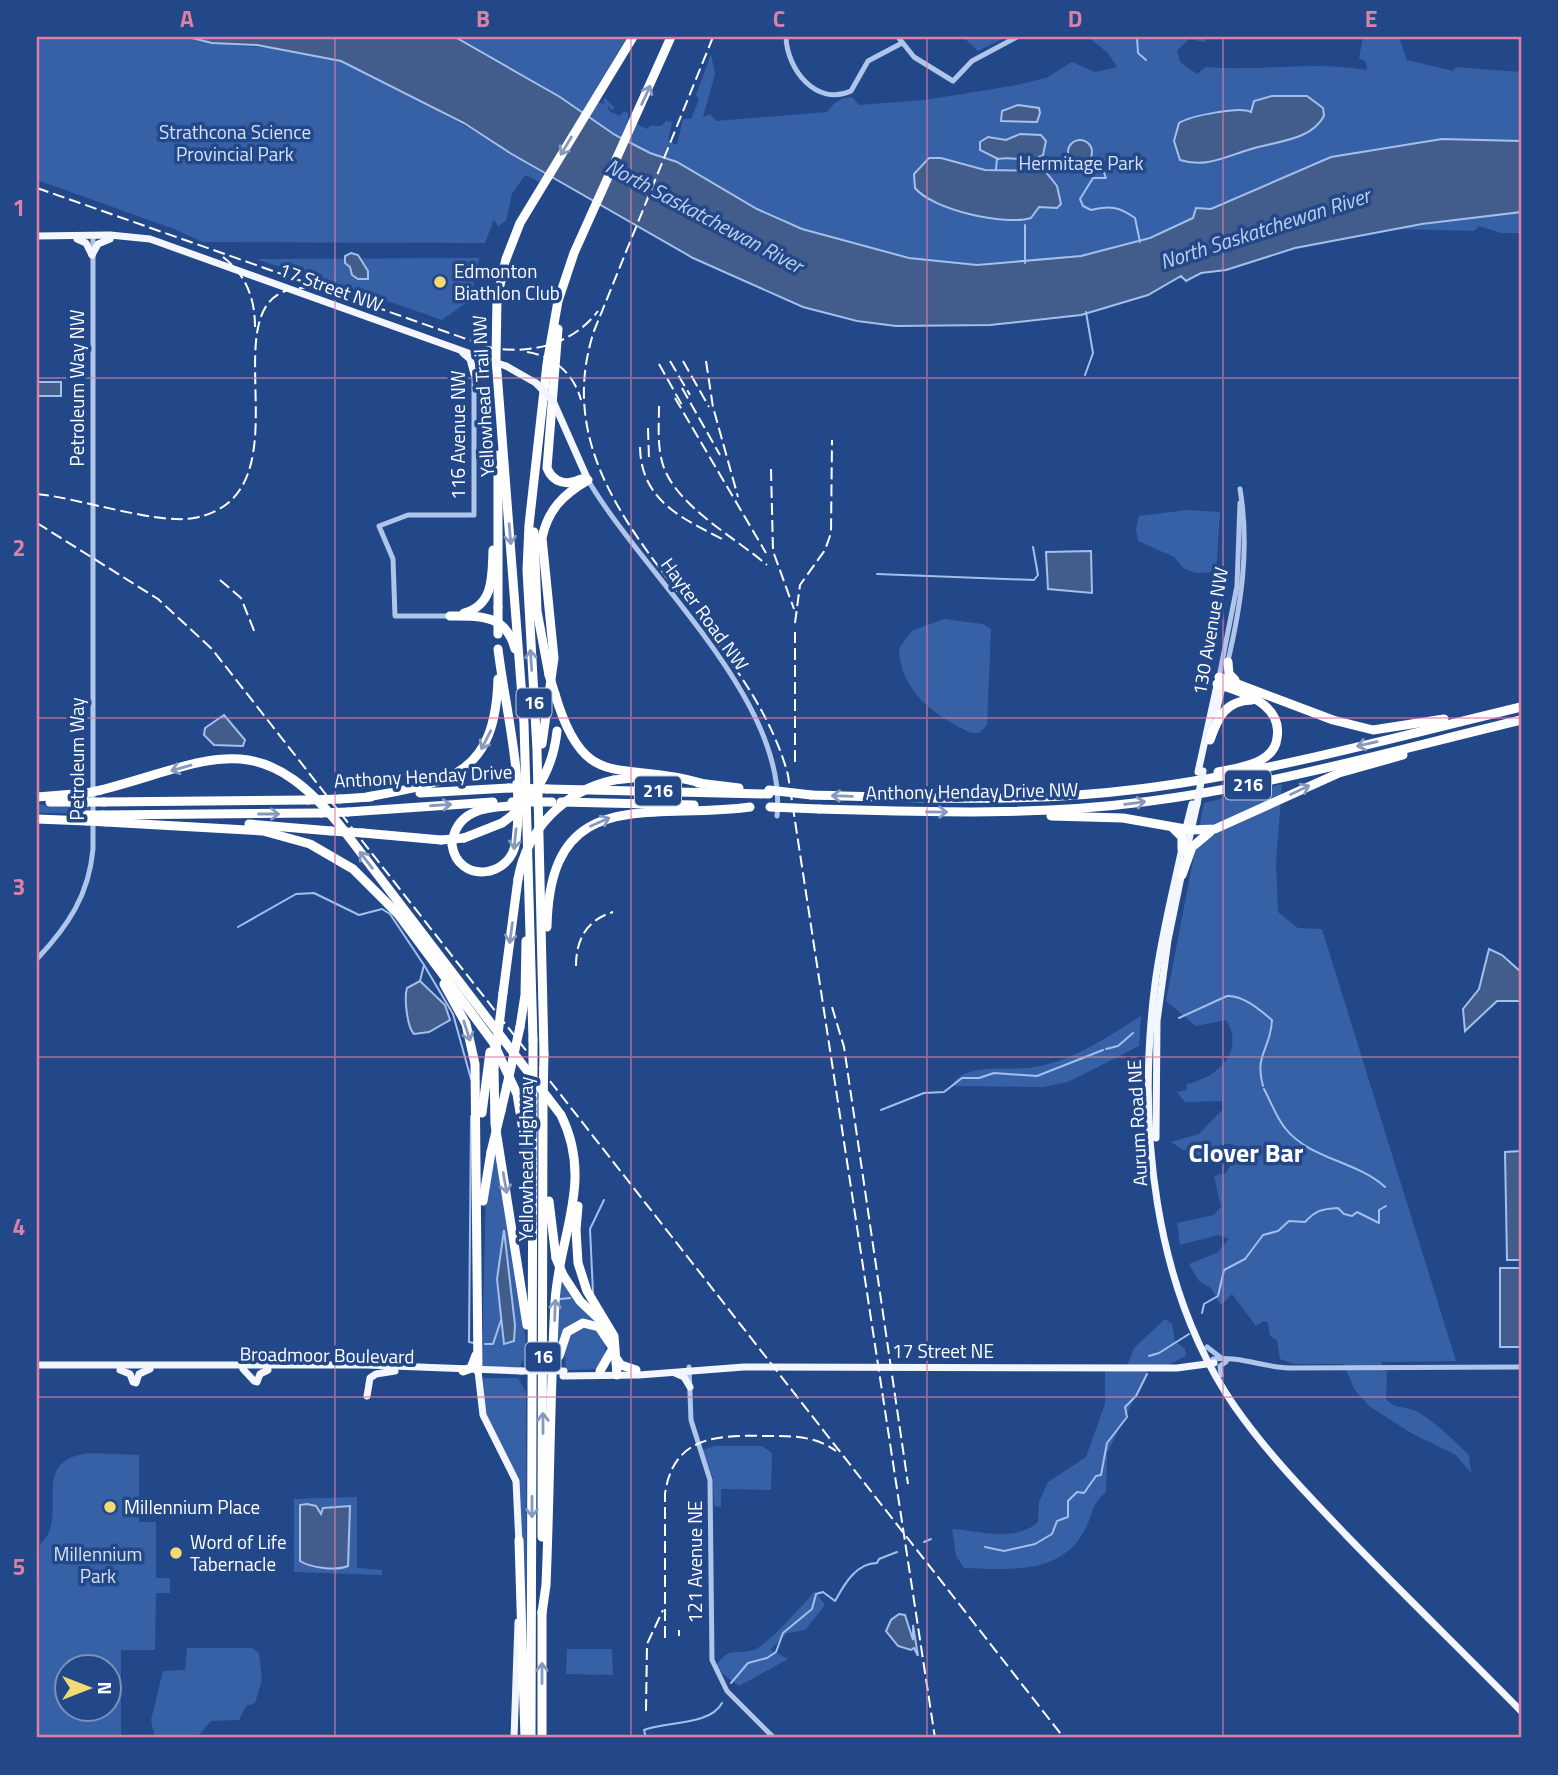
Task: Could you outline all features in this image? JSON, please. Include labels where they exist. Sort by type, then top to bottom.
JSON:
[{"type":"highway","name":"Yellowhead Trail NW","points":[[525,751],[501,367],[495,320],[499,282],[514,238],[537,194],[634,37]]},
{"type":"highway","name":"16","points":[[538,439],[552,328],[574,253],[672,37]]},
{"type":"highway","points":[[574,253],[557,338],[547,468],[550,476],[560,482],[570,483],[586,478]]},
{"type":"highway","points":[[368,797],[433,785],[455,775],[481,750],[496,717],[501,367]]},
{"type":"highway","points":[[538,439],[534,573],[539,625],[549,674],[570,739],[593,761],[610,768],[701,783]]},
{"type":"highway","name":"Yellowhead Highway","points":[[538,439],[529,525],[527,580],[544,991],[542,1736]]},
{"type":"highway","points":[[450,616],[478,608],[488,595],[498,471]]},
{"type":"highway","points":[[539,826],[542,734],[554,665],[542,538],[547,521],[560,499],[586,478]]},
{"type":"highway","points":[[450,616],[488,617],[501,624],[509,633],[515,652],[525,751]]},
{"type":"highway","points":[[498,649],[515,764],[515,847],[508,862],[497,870],[480,873],[463,865],[457,859],[452,845],[458,824],[476,810],[512,804]]},
{"type":"highway","points":[[1228,662],[1229,674],[1239,682],[1333,720],[1373,730],[1481,716]]},
{"type":"highway","points":[[1221,681],[1239,682]]},
{"type":"highway","points":[[1140,789],[1264,759],[1276,744],[1278,730],[1275,717],[1261,701],[1221,681]]},
{"type":"highway","points":[[150,823],[261,825],[441,840],[464,838],[502,823],[539,787],[551,762],[557,731],[555,694]]},
{"type":"highway","points":[[1210,740],[1225,709],[1241,701],[1261,701]]},
{"type":"highway","name":"Anthony Henday Drive NW","points":[[811,795],[996,799],[1140,789],[1255,770],[1521,707]]},
{"type":"highway","points":[[1182,876],[1192,847],[1215,829],[1339,773],[1521,721]]},
{"type":"highway","name":"Anthony Henday Drive NW","points":[[750,807],[969,813],[1098,807],[1212,792],[1521,721]]},
{"type":"highway","name":"Yellowhead Highway","points":[[525,751],[533,1040],[531,1738]]},
{"type":"highway","points":[[87,797],[102,790],[221,759],[268,765],[297,780],[322,804],[550,1098],[568,1129],[576,1145],[581,1177],[576,1230],[578,1263],[587,1291],[614,1336],[615,1373]]},
{"type":"highway","points":[[532,1380],[524,1294],[496,1132],[494,1067],[518,879],[529,845],[547,818],[579,792],[614,780],[651,777],[769,792]]},
{"type":"highway","name":"Anthony Henday Drive","points":[[37,800],[87,797],[104,802],[308,800],[509,788],[811,795]]},
{"type":"highway","name":"Anthony Henday Drive","points":[[37,817],[321,813],[512,804]]},
{"type":"highway","name":"216","points":[[512,804],[750,807]]},
{"type":"highway","points":[[544,991],[550,885],[555,866],[578,835],[594,823],[614,816],[750,807]]},
{"type":"highway","points":[[969,813],[991,816],[1098,816],[1189,830],[1215,829]]},
{"type":"highway","points":[[104,818],[263,831],[310,844],[342,861],[365,878],[410,930],[481,1024],[507,1069],[522,1115],[533,1194]]},
{"type":"highway","points":[[1168,826],[1182,837],[1182,849]]},
{"type":"highway","points":[[478,1373],[483,1192],[525,995],[528,883]]},
{"type":"highway","points":[[410,930],[456,1003],[472,1046],[477,1081],[479,1273]]},
{"type":"highway","points":[[477,1191],[483,1100],[502,991]]},
{"type":"highway","points":[[544,1101],[550,1228],[556,1258],[563,1275],[580,1301],[614,1336]]},
{"type":"highway","points":[[553,1427],[556,1288],[577,1177],[576,1158],[568,1129]]},
{"type":"highway","points":[[542,1614],[559,1354],[567,1332],[583,1323],[595,1324],[607,1335],[621,1365],[636,1370]]},
{"type":"highway","points":[[464,1373],[472,1366],[478,1350]]},
{"type":"highway","points":[[600,1371],[614,1354]]},
{"type":"highway","points":[[519,1540],[524,1738]]},
{"type":"main road","name":"17 Street NW","points":[[37,237],[150,239],[485,359],[536,383],[553,401],[567,427],[586,478]]},
{"type":"main road","name":"17 Street NW","points":[[37,237],[77,239]]},
{"type":"main road","name":"17 Street NW","points":[[93,237],[110,239]]},
{"type":"main road","points":[[77,239],[93,237]]},
{"type":"main road","points":[[77,239],[88,245],[92,255]]},
{"type":"main road","points":[[92,255],[98,244],[110,239],[180,250]]},
{"type":"main road","points":[[459,350],[470,359],[474,374]]},
{"type":"main road","points":[[474,374],[475,365],[485,359]]},
{"type":"main road","points":[[567,427],[577,444],[585,450],[582,457],[586,478]]},
{"type":"main road","name":"130 Avenue NW","points":[[1201,771],[1221,681]]},
{"type":"main road","name":"130 Avenue NW","points":[[1194,804],[1221,681]]},
{"type":"main road","name":"Aurum Road NE","points":[[1194,804],[1166,953],[1157,1021],[1155,1158],[1171,1253],[1205,1348]]},
{"type":"main road","name":"Aurum Road NE","points":[[1189,830],[1182,849],[1155,983],[1149,1053],[1150,1123],[1155,1182],[1165,1241],[1184,1302],[1218,1374],[1248,1424],[1284,1471],[1521,1711]]},
{"type":"main road","points":[[1205,1348],[1199,1364],[1218,1374]]},
{"type":"main road","name":"17 Street NE","points":[[615,1373],[718,1367],[1167,1367],[1211,1361]]},
{"type":"main road","name":"Broadmoor Boulevard","points":[[37,1367],[367,1365],[464,1373]]},
{"type":"main road","name":"Broadmoor Boulevard","points":[[37,1367],[120,1370],[615,1373]]},
{"type":"main road","name":"17 Street NE","points":[[615,1373],[670,1373],[690,1369]]},
{"type":"main road","points":[[120,1370],[130,1374],[134,1383],[139,1374],[150,1370]]},
{"type":"main road","points":[[243,1370],[255,1381],[260,1374],[268,1370]]},
{"type":"main road","points":[[367,1396],[370,1378],[380,1373],[395,1371]]},
{"type":"main road","name":"Broadmoor Boulevard","points":[[564,1374],[600,1371],[615,1373]]},
{"type":"main road","points":[[464,1373],[478,1387]]},
{"type":"main road","points":[[478,1373],[483,1415],[516,1481],[519,1540],[514,1738]]},
{"type":"main road","points":[[670,1373],[684,1377],[690,1387]]},
{"type":"street","points":[[786,37],[791,58],[811,88],[826,96],[851,91],[868,61],[902,43]]},
{"type":"street","points":[[898,37],[918,60],[953,81],[972,61],[1017,37]]},
{"type":"street","name":"Petroleum Way NW","points":[[93,237],[93,541]]},
{"type":"street","name":"116 Avenue NW","points":[[450,616],[394,616],[393,559],[379,526],[408,515],[474,515],[473,355]]},
{"type":"street","name":"Hayter Road NW","points":[[586,478],[749,702],[772,758],[777,816]]},
{"type":"street","name":"130 Avenue NW","points":[[1240,489],[1245,553],[1239,608],[1228,662],[1221,681],[1237,586],[1240,489]]},
{"type":"street","name":"Petroleum Way","points":[[37,959],[71,919],[85,891],[92,860],[93,541]]},
{"type":"street","points":[[1205,1348],[1226,1360],[1218,1374]]},
{"type":"street","name":"17 Street NE","points":[[1211,1361],[1324,1368],[1521,1367]]},
{"type":"street","name":"121 Avenue NE","points":[[690,1369],[691,1420],[710,1480],[712,1660],[727,1691],[774,1738]]},
{"type":"green space","name":"Strathcona Science Provincial Park","points":[[37,37],[188,37],[330,57],[347,63],[453,119],[544,175],[540,182],[525,175],[512,194],[506,221],[498,226],[494,220],[485,243],[203,242],[37,180]]},
{"type":"green space","name":"Hermitage Park","points":[[455,37],[627,37],[589,101],[605,104],[605,98],[615,108],[612,110],[607,105],[609,111],[620,116],[624,111],[628,113],[628,120],[647,129],[650,126],[661,126],[666,121],[672,122],[668,141],[677,145],[683,119],[691,119],[699,100],[696,95],[711,54],[715,74],[703,117],[710,114],[716,121],[827,112],[838,101],[852,97],[859,105],[925,100],[1017,85],[1046,78],[1072,62],[1095,72],[1117,67],[1108,53],[1088,37],[1207,37],[1205,42],[1189,39],[1177,51],[1180,62],[1197,74],[1206,67],[1327,66],[1367,70],[1366,62],[1359,58],[1363,37],[1399,37],[1407,60],[1453,71],[1456,67],[1521,72],[1521,141],[1442,139],[1331,157],[1211,209],[1196,208],[1193,218],[1150,238],[1081,256],[977,265],[909,258],[802,229],[757,209],[677,162],[650,153],[615,135],[560,97]]},
{"type":"green space","points":[[937,37],[1006,37],[978,51],[964,38]]},
{"type":"green space","points":[[1521,212],[1521,233],[1501,233],[1479,226],[1474,231],[1395,229]]},
{"type":"green space","points":[[479,258],[470,300],[442,320],[310,274],[305,275],[256,259]]},
{"type":"green space","points":[[1187,510],[1220,512],[1216,572],[1196,573],[1183,568],[1174,557],[1138,541],[1136,529],[1139,516]]},
{"type":"green space","points":[[944,619],[983,624],[991,629],[987,725],[979,733],[971,733],[945,719],[922,701],[913,690],[901,664],[899,648],[913,630]]},
{"type":"green space","points":[[1282,784],[1276,863],[1278,912],[1298,928],[1322,929],[1456,1361],[1381,1362],[1387,1372],[1386,1399],[1416,1411],[1444,1432],[1469,1455],[1471,1473],[1456,1455],[1411,1433],[1369,1406],[1354,1389],[1344,1364],[1294,1364],[1280,1359],[1277,1340],[1270,1336],[1268,1323],[1264,1321],[1256,1326],[1232,1294],[1221,1305],[1210,1287],[1199,1281],[1189,1264],[1217,1253],[1229,1239],[1218,1235],[1180,1245],[1177,1223],[1214,1215],[1221,1207],[1214,1176],[1226,1173],[1236,1156],[1234,1145],[1220,1145],[1200,1158],[1193,1157],[1191,1150],[1183,1150],[1171,1142],[1199,1134],[1223,1109],[1222,1101],[1185,1102],[1177,1092],[1186,1090],[1187,1084],[1209,1076],[1218,1069],[1230,1052],[1233,1042],[1226,1020],[1196,1026],[1166,1001],[1204,803]]},
{"type":"green space","points":[[89,804],[89,813],[37,813],[37,805]]},
{"type":"green space","points":[[1141,1016],[1139,1046],[1068,1082],[1043,1087],[951,1086],[965,1074],[975,1071],[1043,1066],[1072,1056]]},
{"type":"green space","points":[[495,1149],[524,1320],[527,1368],[524,1368],[523,1358],[520,1368],[484,1368],[482,1359],[486,1189]],"holes":[[[503,1231],[515,1325],[514,1341],[504,1344],[497,1279]]]},
{"type":"green space","points":[[559,1277],[599,1323],[581,1319],[566,1327],[557,1356]]},
{"type":"green space","points":[[1165,1319],[1172,1324],[1175,1341],[1185,1349],[1186,1356],[1168,1365],[1147,1365],[1146,1375],[1107,1453],[1106,1492],[1094,1506],[1083,1533],[1073,1547],[1060,1557],[1030,1567],[964,1568],[956,1556],[952,1529],[1009,1534],[1029,1528],[1038,1522],[1039,1502],[1048,1482],[1086,1457],[1105,1404],[1105,1369],[1126,1369],[1134,1348]]},
{"type":"green space","points":[[591,1324],[605,1345],[604,1356],[597,1369],[566,1370],[565,1356],[562,1357],[560,1368],[566,1334]]},
{"type":"green space","points":[[483,1378],[518,1378],[526,1392],[527,1738],[520,1499],[486,1421]]},
{"type":"green space","points":[[715,1446],[762,1446],[772,1453],[771,1490],[721,1489],[721,1507],[714,1506],[713,1478],[703,1450]]},
{"type":"green space","name":"Millennium Park","points":[[88,1453],[139,1455],[139,1522],[156,1522],[156,1578],[170,1578],[170,1593],[156,1593],[155,1650],[52,1652],[52,1722],[121,1722],[121,1738],[37,1738],[40,1545],[48,1534],[52,1520],[53,1484],[61,1464],[72,1457]]},
{"type":"green space","points":[[357,1497],[357,1568],[382,1570],[382,1575],[294,1572],[294,1499]]},
{"type":"green space","points":[[815,1591],[825,1605],[805,1630],[787,1633],[770,1650],[788,1659],[739,1686],[715,1668],[729,1653],[749,1651],[762,1645]]},
{"type":"green space","points":[[187,1648],[252,1648],[259,1653],[262,1680],[255,1703],[246,1706],[239,1720],[211,1721],[196,1738],[155,1738],[151,1720],[163,1671],[185,1670]]},
{"type":"green space","points":[[567,1649],[612,1649],[613,1675],[566,1674]]},
{"type":"water","name":"North Saskatchewan River","points":[[188,37],[455,37],[560,97],[615,135],[650,153],[677,162],[757,209],[802,229],[909,258],[977,265],[1081,256],[1150,238],[1193,218],[1196,208],[1211,209],[1331,157],[1442,139],[1521,141],[1521,212],[1422,224],[1295,248],[1226,270],[1201,273],[1186,281],[1181,276],[1148,295],[1081,315],[990,325],[896,326],[857,321],[803,307],[693,258],[510,153],[464,123],[341,61],[257,45],[212,43]]},
{"type":"water","points":[[1272,96],[1307,96],[1323,108],[1324,116],[1318,125],[1300,136],[1206,162],[1180,160],[1174,141],[1179,123],[1215,113],[1237,110],[1251,112],[1254,101]]},
{"type":"water","points":[[1018,105],[1039,108],[1037,122],[1001,121],[1002,111]]},
{"type":"water","points":[[1020,134],[1041,135],[1046,141],[1043,155],[1032,159],[998,159],[980,150],[980,142],[988,137],[1006,140]]},
{"type":"water","points":[[1080,140],[1091,147],[1092,152],[1085,163],[1080,164],[1069,157],[1068,152],[1075,141]]},
{"type":"water","points":[[929,158],[941,158],[985,170],[1045,171],[1057,186],[1061,204],[1057,208],[1039,207],[1031,218],[1019,220],[988,218],[953,209],[924,196],[915,188],[914,174]]},
{"type":"water","points":[[351,253],[358,255],[368,271],[368,279],[358,279],[352,275],[350,267],[345,263],[345,256]]},
{"type":"water","points":[[37,382],[61,382],[61,396],[37,396]]},
{"type":"water","points":[[1091,551],[1092,593],[1048,589],[1046,552]]},
{"type":"water","points":[[224,715],[245,740],[243,746],[214,745],[204,735],[205,728]]},
{"type":"water","points":[[1489,949],[1502,955],[1521,972],[1521,1001],[1497,1001],[1465,1031],[1463,1009],[1479,989]]},
{"type":"water","points":[[420,981],[445,1005],[450,1020],[429,1032],[414,1034],[408,1019],[406,993],[407,988]]},
{"type":"water","points":[[1521,1151],[1521,1260],[1507,1260],[1505,1152]]},
{"type":"water","points":[[504,1230],[515,1325],[514,1341],[504,1344],[497,1279]]},
{"type":"water","points":[[1500,1268],[1521,1268],[1521,1347],[1500,1347]]},
{"type":"water","points":[[300,1505],[316,1506],[321,1514],[323,1508],[350,1506],[348,1566],[324,1568],[300,1561]]},
{"type":"water","points":[[899,1614],[905,1615],[913,1640],[913,1625],[918,1656],[914,1648],[911,1650],[898,1646],[886,1631],[891,1620]]},
{"type":"waterway","points":[[1137,37],[1138,53],[1146,60]]},
{"type":"waterway","points":[[996,170],[997,158]]},
{"type":"waterway","points":[[1099,159],[1106,178],[1093,178],[1080,199],[1083,206],[1091,210],[1114,208],[1130,214],[1135,218],[1140,242]]},
{"type":"waterway","points":[[1025,225],[1025,263]]},
{"type":"waterway","points":[[1085,375],[1093,353],[1086,312]]},
{"type":"waterway","points":[[877,574],[1034,580],[1038,575],[1033,547]]},
{"type":"waterway","points":[[238,927],[296,894],[314,893],[359,915],[382,909],[390,914],[424,965],[420,981]]},
{"type":"waterway","points":[[424,965],[453,1014],[471,1079]]},
{"type":"waterway","points":[[1179,1018],[1227,996],[1233,996],[1272,1020],[1260,1066],[1263,1086]]},
{"type":"waterway","points":[[1106,1049],[1118,1046],[1133,1033]]},
{"type":"waterway","points":[[881,1110],[924,1093],[944,1092],[962,1078],[979,1078],[994,1073],[1037,1076],[1103,1050]]},
{"type":"waterway","points":[[1264,1089],[1282,1124],[1295,1138],[1307,1147],[1374,1178],[1385,1187]]},
{"type":"waterway","points":[[471,1116],[469,1342],[474,1343]]},
{"type":"waterway","points":[[593,1293],[590,1229],[604,1200]]},
{"type":"waterway","points":[[1202,1313],[1204,1304],[1218,1296],[1224,1270],[1245,1259],[1263,1235],[1278,1231],[1289,1221],[1305,1222],[1316,1213],[1332,1208],[1338,1208],[1344,1214],[1352,1216],[1357,1212],[1379,1223],[1379,1210],[1386,1206]]},
{"type":"waterway","points":[[560,1299],[570,1298]]},
{"type":"waterway","points":[[485,1344],[493,1344],[501,1320]]},
{"type":"waterway","points":[[1149,1356],[1159,1353],[1189,1334]]},
{"type":"waterway","points":[[985,1547],[1004,1551],[1035,1544],[1052,1534],[1057,1521],[1068,1517],[1068,1501],[1077,1492],[1084,1493],[1096,1476],[1101,1475],[1107,1443],[1127,1417],[1125,1407],[1136,1396],[1147,1374]]},
{"type":"waterway","points":[[924,1542],[931,1539]]},
{"type":"waterway","points":[[731,1683],[748,1663],[767,1658],[776,1652],[783,1633],[812,1609],[816,1594],[823,1592],[835,1601],[856,1571],[897,1552]]},
{"type":"waterway","points":[[646,1738],[644,1730],[708,1716],[722,1703]]},
{"type":"railway","points":[[713,37],[594,331],[584,395],[594,453],[619,507],[653,559],[731,663],[765,717],[788,775],[935,1738]]},
{"type":"railway","points":[[37,188],[492,348],[522,350],[550,345],[576,332],[598,311]]},
{"type":"railway","points":[[223,257],[238,271],[248,288],[255,327]]},
{"type":"railway","points":[[37,494],[140,515],[179,519],[194,518],[230,501],[249,471],[255,433],[255,351],[261,318],[277,295],[311,288]]},
{"type":"railway","points":[[527,352],[546,358],[562,368],[573,382],[581,400]]},
{"type":"railway","points":[[670,361],[690,395]]},
{"type":"railway","points":[[683,361],[709,407]]},
{"type":"railway","points":[[706,361],[713,407],[738,497]]},
{"type":"railway","points":[[659,364],[682,405]]},
{"type":"railway","points":[[682,388],[720,455]]},
{"type":"railway","points":[[675,398],[766,553]]},
{"type":"railway","points":[[659,406],[660,450],[670,480],[693,508],[767,565]]},
{"type":"railway","points":[[648,428],[649,459]]},
{"type":"railway","points":[[795,623],[800,585],[825,550],[831,533],[832,440]]},
{"type":"railway","points":[[640,447],[642,466],[657,495],[681,516],[726,541]]},
{"type":"railway","points":[[771,469],[773,551],[794,609]]},
{"type":"railway","points":[[37,523],[158,599],[212,649],[1064,1738]]},
{"type":"railway","points":[[220,580],[241,598],[255,633]]},
{"type":"railway","points":[[795,632],[795,762]]},
{"type":"railway","points":[[576,966],[578,947],[585,932],[596,920],[613,912]]},
{"type":"railway","points":[[832,1007],[844,1047],[908,1484]]},
{"type":"railway","points":[[665,1638],[665,1494],[677,1460],[700,1443],[730,1436],[802,1437],[836,1451]]},
{"type":"railway","points":[[646,1711],[647,1644],[663,1610]]},
{"type":"railway","points":[[679,1630],[679,1636]]},
{"type":"place","name":"Edmonton Biathlon Club","points":[[440,282]]},
{"type":"place","name":"Millennium Place","points":[[110,1507]]},
{"type":"place","name":"Word of Life Tabernacle","points":[[176,1553]]},
{"type":"district","name":"Clover Bar","points":[[1246,1153]]}]
